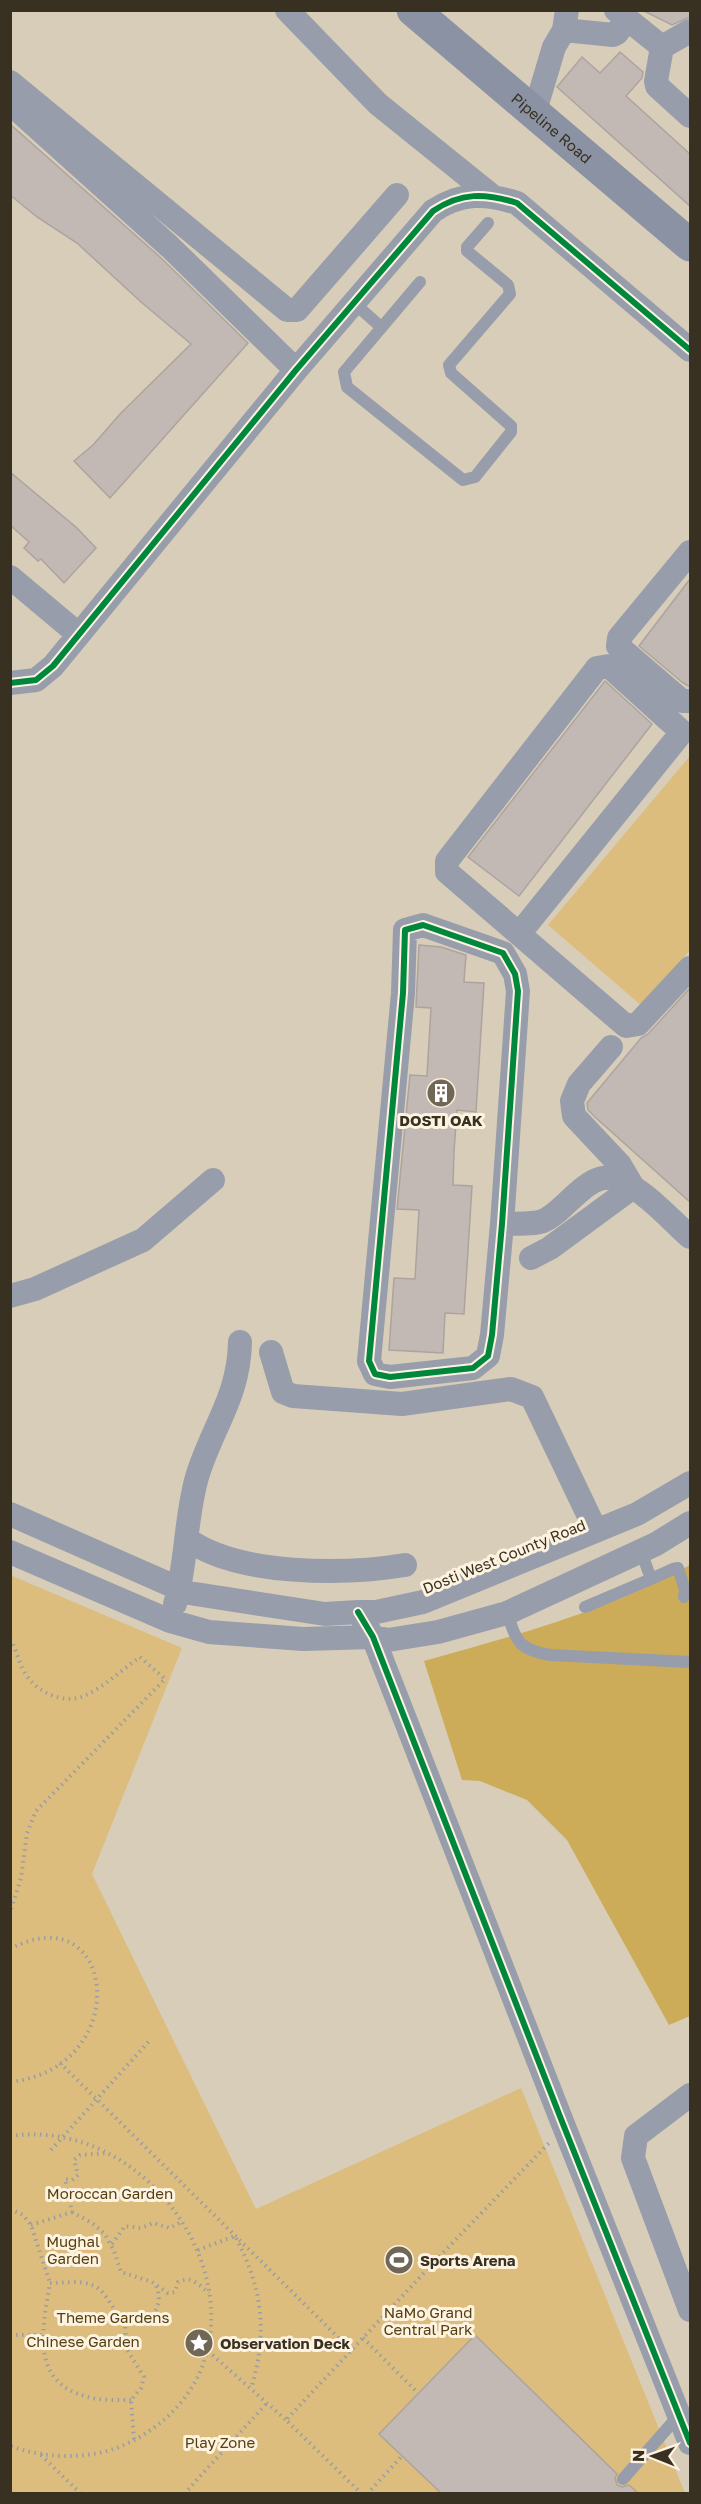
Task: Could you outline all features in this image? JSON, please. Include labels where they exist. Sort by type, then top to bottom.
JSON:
[{"type":"street","points":[[287,10],[378,104],[492,195],[517,203],[690,350]]},
{"type":"street","name":"Pipeline Road","points":[[413,10],[690,245]]},
{"type":"street","points":[[534,114],[554,47],[566,20],[613,35],[617,33],[621,15],[662,47]]},
{"type":"street","points":[[662,47],[690,31]]},
{"type":"street","points":[[662,47],[657,86],[690,116]]},
{"type":"street","points":[[10,82],[287,310],[297,310],[397,195]]},
{"type":"street","points":[[10,103],[170,247],[296,370]]},
{"type":"street","points":[[10,683],[36,680],[53,666],[296,370],[433,211],[446,202],[458,198],[492,195]]},
{"type":"street","points":[[327,278],[354,303]]},
{"type":"street","points":[[690,552],[619,638],[618,646],[682,701],[690,701]]},
{"type":"street","points":[[10,577],[78,634]]},
{"type":"street","points":[[519,934],[686,735],[609,666],[597,668],[447,861],[447,872],[519,934],[626,1026],[638,1024],[690,968]]},
{"type":"street","points":[[423,925],[503,953],[515,974],[518,991],[502,1224],[488,1356],[473,1368],[390,1377],[375,1374],[369,1361],[403,993],[405,930],[423,925]]},
{"type":"street","points":[[611,1047],[579,1084],[572,1101],[574,1116],[620,1166],[633,1187]]},
{"type":"street","points":[[502,1224],[543,1221],[592,1181],[605,1178],[619,1179],[633,1187],[690,1237]]},
{"type":"street","points":[[10,1296],[35,1289],[143,1240],[213,1180]]},
{"type":"street","points":[[531,1258],[550,1248],[633,1187]]},
{"type":"street","points":[[170,1621],[180,1589],[198,1477],[230,1401],[240,1367],[240,1342]]},
{"type":"street","points":[[271,1352],[284,1392],[293,1396],[402,1404],[511,1389],[532,1397],[596,1531]]},
{"type":"street","name":"Dosti West County Road","points":[[10,1514],[189,1593],[325,1614],[376,1611],[423,1602],[637,1514],[690,1483]]},
{"type":"street","points":[[10,1552],[170,1621],[208,1632],[303,1639],[373,1637],[388,1640],[438,1632],[507,1612],[641,1551],[690,1523]]},
{"type":"street","points":[[187,1539],[199,1548],[254,1566],[342,1573],[405,1565]]},
{"type":"street","points":[[358,1612],[373,1637],[564,2128],[690,2443]]},
{"type":"street","points":[[690,2095],[636,2136],[633,2158],[690,2310]]},
{"type":"lane","points":[[420,282],[344,372],[347,387],[463,480],[475,477],[511,432],[511,426],[451,373],[450,365],[510,294],[508,285],[467,251],[466,247],[488,223]]},
{"type":"lane","points":[[354,303],[381,327]]},
{"type":"lane","points":[[641,1551],[651,1579]]},
{"type":"lane","points":[[585,1607],[678,1568],[685,1590],[684,1597]]},
{"type":"lane","points":[[507,1612],[515,1637],[530,1651],[550,1655],[690,1662]]},
{"type":"lane","points":[[623,2479],[679,2414]]},
{"type":"path","points":[[10,1638],[18,1652],[25,1674],[32,1683],[40,1690],[56,1697],[86,1696],[140,1656],[165,1678],[36,1811],[27,1833],[21,1878],[10,1913]]},
{"type":"path","points":[[10,1949],[37,1938],[62,1940],[82,1952],[95,1971],[99,1993],[92,2023],[76,2049],[60,2063],[35,2077],[10,2082]]},
{"type":"path","points":[[51,2150],[151,2039]]},
{"type":"path","points":[[60,2063],[351,2350]]},
{"type":"path","points":[[286,2420],[564,2128]]},
{"type":"path","points":[[10,2136],[40,2134],[82,2143],[107,2153],[143,2175],[160,2190],[183,2221],[198,2250],[210,2294],[212,2320],[207,2349],[197,2377],[175,2409],[161,2422],[134,2440],[95,2454],[76,2457],[39,2454],[10,2446]]},
{"type":"path","points":[[107,2153],[80,2155],[74,2160],[78,2175],[72,2180],[65,2179],[72,2212],[99,2228],[112,2245],[121,2272],[171,2293],[177,2289],[178,2282],[194,2280],[210,2294]]},
{"type":"path","points":[[10,2209],[23,2215],[31,2225],[50,2283],[42,2335],[48,2366],[61,2383],[72,2391],[95,2399],[131,2400]]},
{"type":"path","points":[[31,2225],[72,2212]]},
{"type":"path","points":[[112,2245],[125,2226],[141,2228],[153,2223],[170,2228],[183,2221]]},
{"type":"path","points":[[198,2250],[235,2236]]},
{"type":"path","points":[[235,2236],[254,2278],[260,2300],[261,2346],[251,2389]]},
{"type":"path","points":[[438,2258],[480,2260]]},
{"type":"path","points":[[50,2283],[93,2285],[104,2294],[125,2321],[141,2322],[155,2312],[160,2299],[156,2285]]},
{"type":"path","points":[[125,2321],[126,2348],[144,2377],[141,2388],[131,2400],[134,2440]]},
{"type":"path","points":[[10,2335],[42,2335]]},
{"type":"path","points":[[363,2338],[418,2393]]},
{"type":"path","points":[[199,2343],[286,2420],[362,2493]]},
{"type":"path","points":[[184,2493],[267,2403]]},
{"type":"path","points":[[39,2454],[81,2493]]},
{"type":"path","points":[[367,2493],[402,2456]]},
{"type":"green space","points":[[690,756],[690,950],[642,1006],[548,925]]},
{"type":"green space","name":"NaMo Grand Central Park","points":[[10,1575],[182,1648],[92,1874],[256,2209],[521,2088],[685,2493],[11,2493]]},
{"type":"shaded area","points":[[690,1565],[690,2016],[669,2025],[567,1840],[527,1800],[480,1781],[462,1780],[424,1661],[560,1621],[626,1596]]},
{"type":"building","points":[[642,10],[690,10],[690,17],[672,25]]},
{"type":"building","points":[[620,52],[643,72],[642,78],[626,96],[690,154],[690,206],[557,87],[582,57],[600,73]]},
{"type":"building","points":[[10,124],[160,257],[248,343],[110,498],[74,461],[93,445],[120,414],[191,344],[77,243],[37,217],[10,195]]},
{"type":"building","points":[[10,472],[77,528],[96,548],[64,583],[41,559],[38,561],[24,548],[29,542],[10,525]]},
{"type":"building","points":[[690,579],[690,687],[639,646]]},
{"type":"building","points":[[605,681],[652,724],[519,896],[468,857]]},
{"type":"building","points":[[419,945],[441,947],[466,955],[464,982],[484,983],[476,1112],[457,1110],[454,1151],[453,1185],[472,1186],[464,1314],[445,1313],[443,1353],[389,1350],[394,1278],[415,1279],[419,1210],[397,1209],[410,1075],[427,1076],[431,1008],[416,1007]]},
{"type":"building","points":[[690,988],[690,1202],[596,1118],[588,1110],[587,1103],[641,1038],[648,1034]]},
{"type":"building","points":[[475,2335],[617,2474],[615,2478],[617,2485],[622,2487],[629,2485],[638,2493],[441,2493],[379,2434]]},
{"type":"cycle path","points":[[10,683],[36,680],[53,666],[296,370],[433,211],[453,200],[484,196],[517,203],[690,350]]},
{"type":"cycle path","points":[[423,925],[503,953],[515,974],[518,991],[502,1224],[488,1356],[473,1368],[390,1377],[375,1374],[369,1361],[403,993],[405,930],[423,925]]},
{"type":"cycle path","points":[[358,1612],[373,1637],[690,2443]]},
{"type":"place","name":"DOSTI OAK","points":[[441,1093]]},
{"type":"place","name":"Sports Arena","points":[[399,2260]]},
{"type":"place","name":"Observation Deck","points":[[199,2343]]},
{"type":"park label","name":"Moroccan Garden","points":[[110,2193]]},
{"type":"park label","name":"Mughal Garden","points":[[73,2250]]},
{"type":"park label","name":"Theme Gardens","points":[[113,2317]]},
{"type":"park label","name":"Chinese Garden","points":[[83,2341]]},
{"type":"park label","name":"Play Zone","points":[[220,2442]]}]
